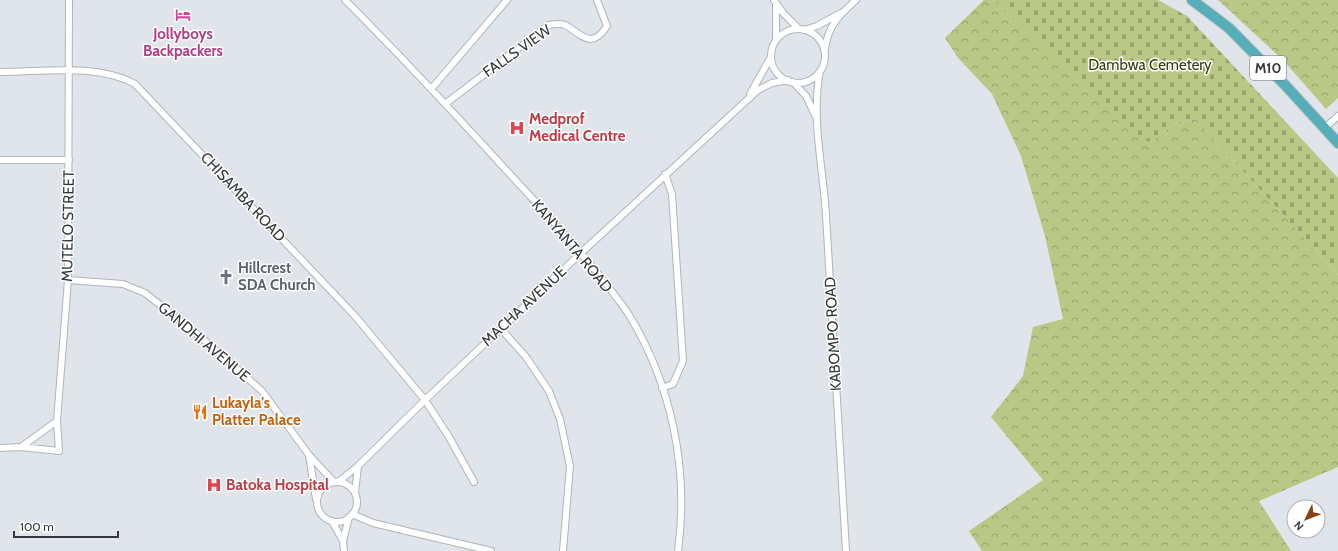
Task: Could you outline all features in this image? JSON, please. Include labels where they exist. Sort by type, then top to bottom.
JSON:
[{"type":"highway","name":"M10","points":[[1192,0],[1229,28],[1338,143]]},
{"type":"street","name":"MUTELO STREET","points":[[21,447],[59,451],[57,421],[68,280],[69,0]]},
{"type":"street","name":"KANYANTA ROAD","points":[[345,0],[432,88],[445,104],[582,252],[629,315],[653,361],[677,442],[682,494],[678,551]]},
{"type":"street","name":"FALLS VIEW","points":[[432,88],[507,0]]},
{"type":"street","name":"FALLS VIEW","points":[[445,104],[549,25],[564,25],[582,37],[588,39],[595,38],[607,26],[597,0]]},
{"type":"street","points":[[824,50],[829,29],[844,11],[856,0]]},
{"type":"street","points":[[775,2],[801,30],[816,35],[824,50],[825,59],[820,71],[810,80],[802,83],[790,81],[778,73],[773,65],[771,57],[772,48],[776,40],[783,34],[801,30],[817,26],[844,11]]},
{"type":"street","points":[[775,2],[776,40]]},
{"type":"street","name":"MACHA AVENUE","points":[[746,101],[771,57]]},
{"type":"street","name":"KABOMPO ROAD","points":[[820,71],[816,91],[816,117],[824,184],[846,551]]},
{"type":"street","name":"CHISAMBA ROAD","points":[[0,72],[97,72],[114,74],[135,84],[355,316],[425,400],[449,437],[474,482]]},
{"type":"street","name":"MACHA AVENUE","points":[[336,482],[358,466],[425,400],[582,252],[758,90],[772,83],[790,81]]},
{"type":"street","name":"KABOMPO ROAD","points":[[790,81],[806,96],[816,117]]},
{"type":"street","points":[[1325,128],[1338,116]]},
{"type":"street","points":[[0,160],[69,160]]},
{"type":"street","points":[[662,388],[673,384],[683,360],[672,194],[665,174]]},
{"type":"street","name":"GANDHI AVENUE","points":[[68,280],[123,284],[145,293],[203,339],[262,391],[309,455],[336,482]]},
{"type":"street","points":[[501,329],[526,357],[549,391],[560,419],[570,466],[563,551]]},
{"type":"street","points":[[0,448],[21,447],[57,421]]},
{"type":"street","name":"GANDHI AVENUE","points":[[309,455],[316,503]]},
{"type":"street","points":[[343,541],[356,500],[355,493],[358,466]]},
{"type":"street","points":[[355,493],[350,487],[336,482],[323,486],[317,497],[316,503],[321,514],[332,521],[338,522],[351,516],[373,523],[491,551]]},
{"type":"street","points":[[332,521],[343,541],[344,551]]},
{"type":"green space","points":[[984,0],[993,0],[1150,142],[1172,125],[1196,119],[1338,275],[1338,467],[1259,501],[1291,551],[982,551],[969,531],[1043,480],[991,417],[1023,376],[1033,327],[1063,319],[1045,236],[1021,156],[992,94],[958,58],[945,38]]},
{"type":"green space","name":"Dambwa Cemetery","points":[[993,0],[1158,0],[1187,16],[1338,178],[1338,275],[1196,119],[1172,125],[1150,142],[1136,136]]},
{"type":"green space","points":[[1218,0],[1338,0],[1338,98],[1326,109],[1283,60]]},
{"type":"place","name":"Jollyboys Backpackers","points":[[183,15]]},
{"type":"place","name":"Medprof Medical Centre","points":[[517,128]]},
{"type":"place","name":"Hillcrest SDA Church","points":[[226,277]]},
{"type":"place","name":"Lukayla's Platter Palace","points":[[200,412]]},
{"type":"place","name":"Batoka Hospital","points":[[214,485]]}]
